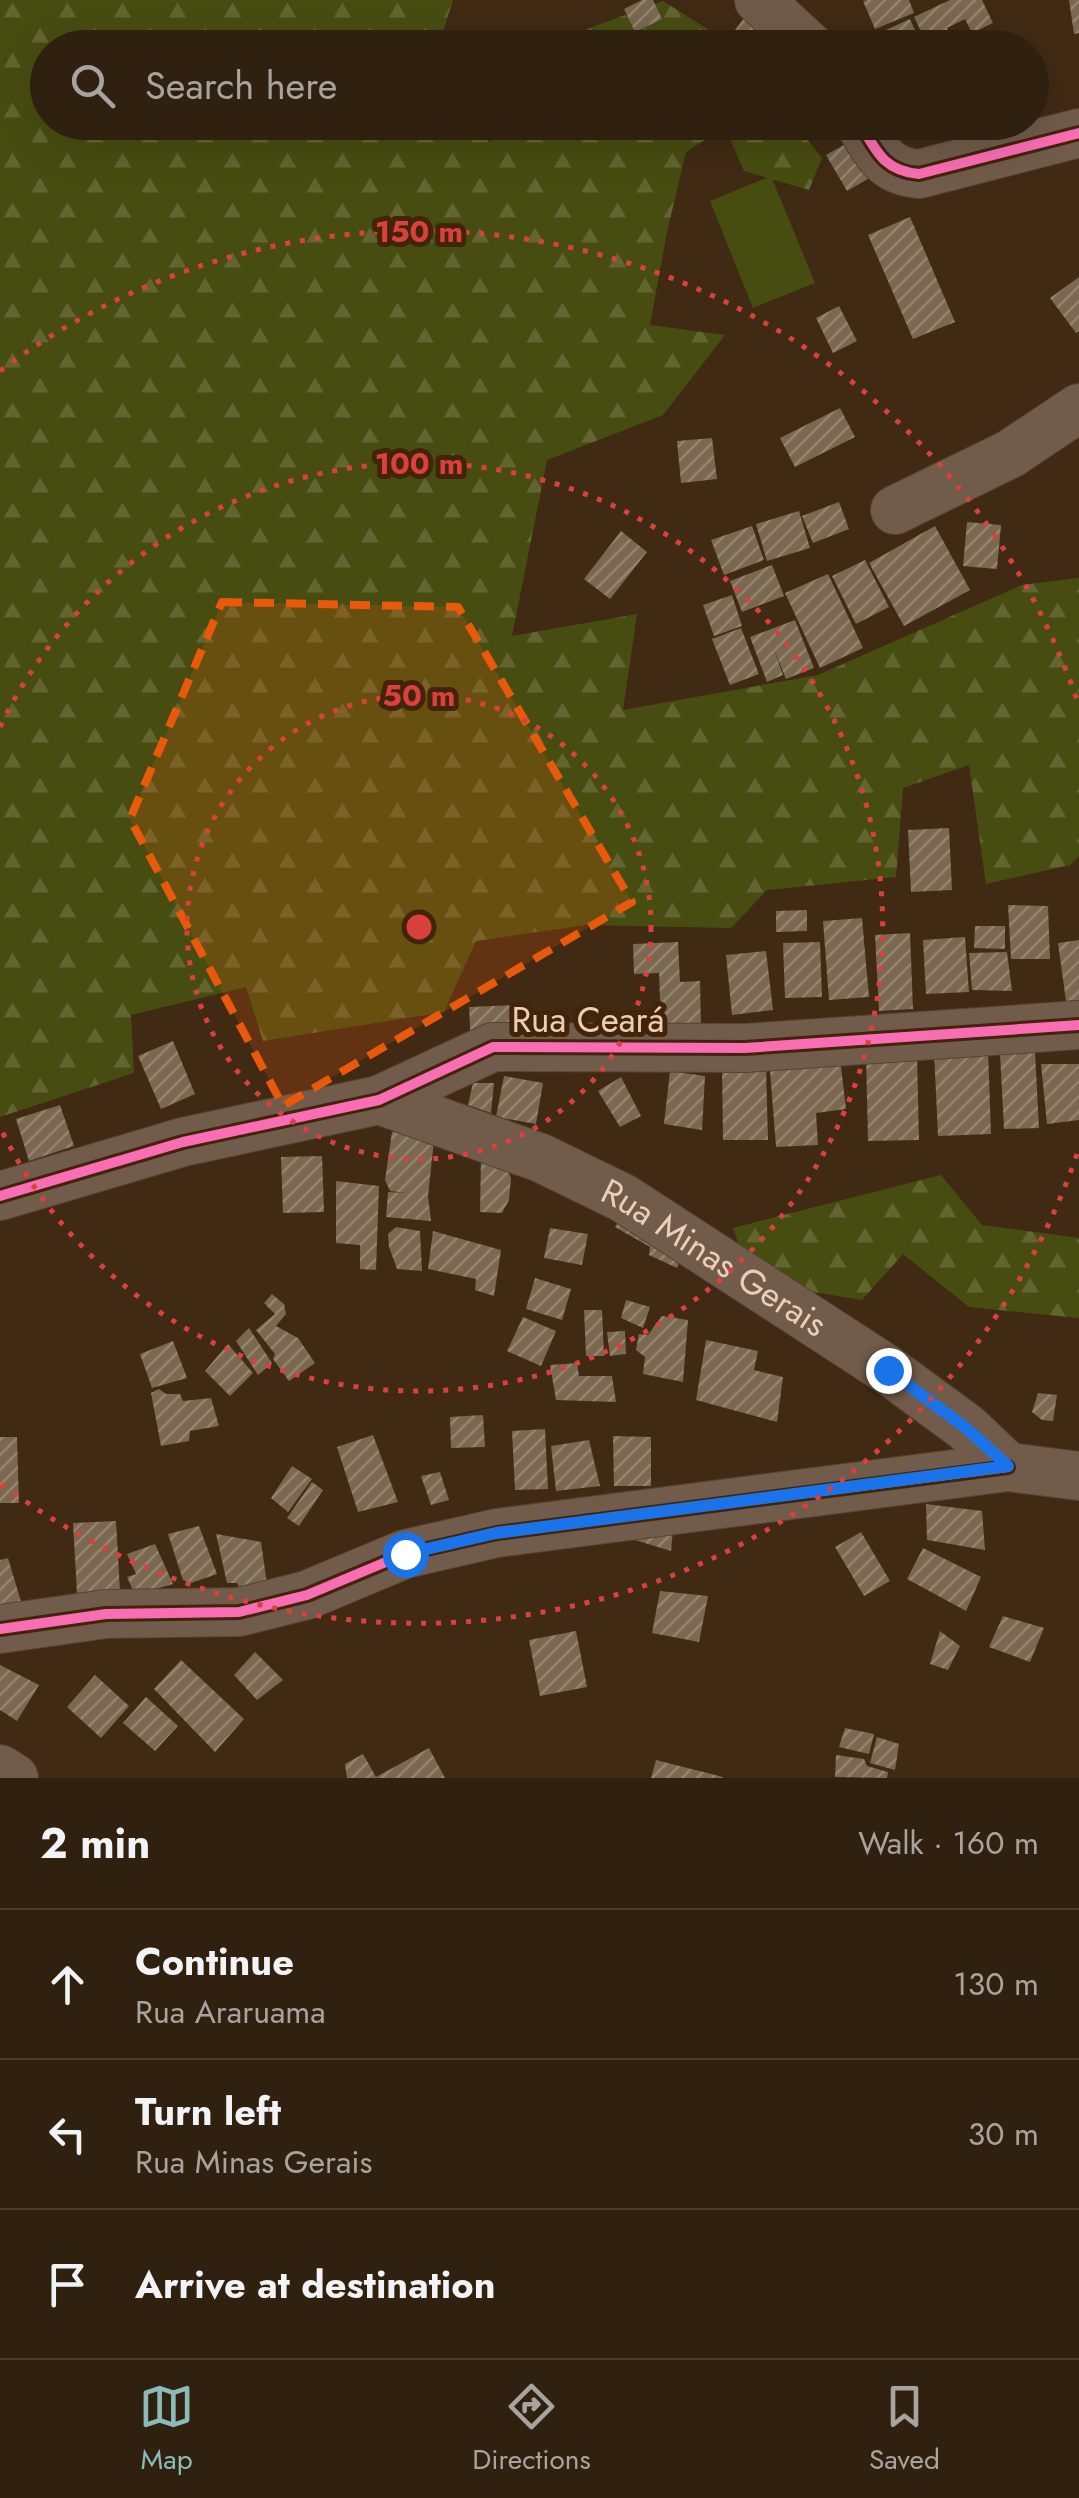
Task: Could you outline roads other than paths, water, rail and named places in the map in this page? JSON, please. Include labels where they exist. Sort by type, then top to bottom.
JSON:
[{"type":"street","points":[[759,0],[792,30]]},
{"type":"street","points":[[871,140],[884,161],[900,172],[919,174],[1079,134]]},
{"type":"street","points":[[895,510],[1010,454],[1079,408]]},
{"type":"street","name":"Rua Ceará","points":[[0,1196],[183,1142],[378,1100],[493,1047],[745,1048],[1079,1025]]},
{"type":"street","name":"Rua Minas Gerais","points":[[378,1100],[542,1158],[622,1198],[888,1370],[966,1428],[1008,1466]]},
{"type":"street","points":[[0,1630],[106,1614],[239,1612],[307,1595],[405,1554],[496,1533],[1008,1466],[1068,1478],[1079,1476]]},
{"type":"street","points":[[0,1768],[14,1778]]}]
